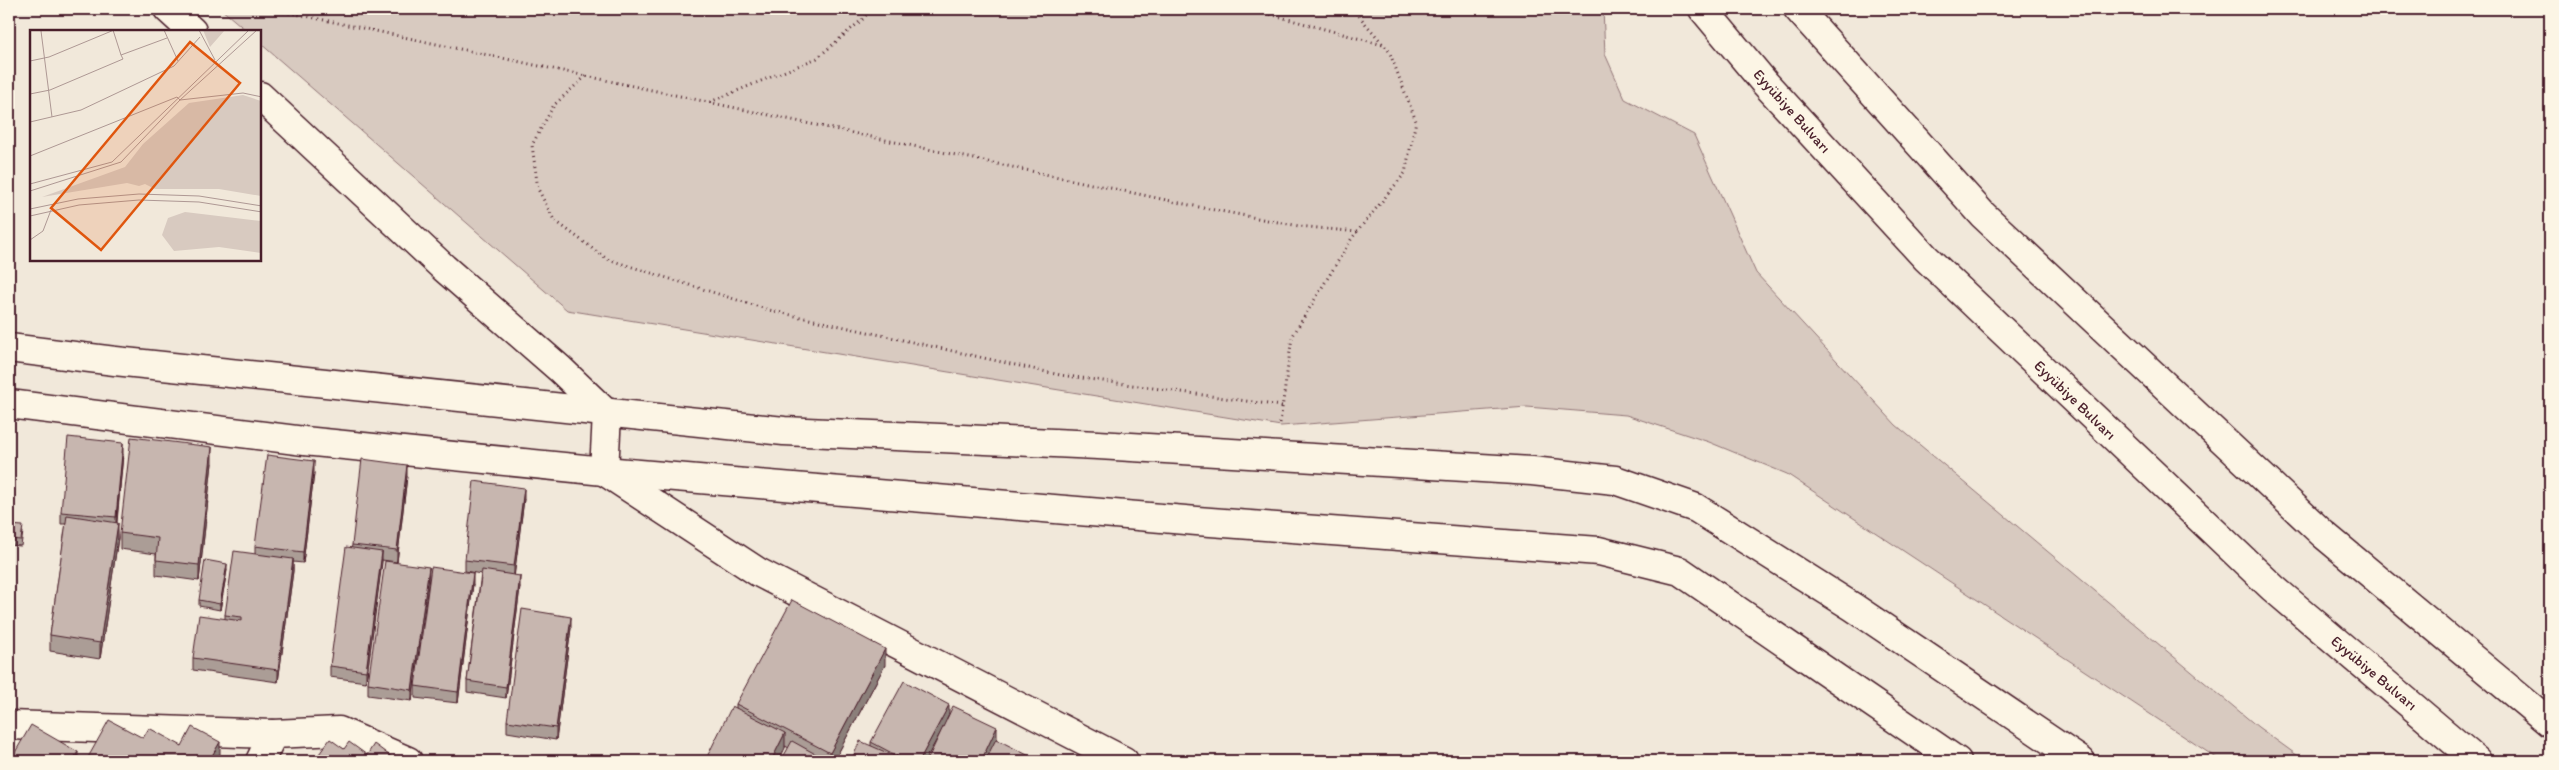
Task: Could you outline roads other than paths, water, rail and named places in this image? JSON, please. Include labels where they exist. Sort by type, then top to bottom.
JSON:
[{"type":"main road","points":[[168,9],[191,30]]},
{"type":"main road","name":"Eyyübiye Bulvarı","points":[[1703,9],[1764,82],[1926,258],[2273,588],[2477,761]]},
{"type":"main road","points":[[1798,9],[1983,215],[2323,534],[2550,723]]},
{"type":"main road","points":[[261,97],[444,268],[560,369],[607,414],[604,471]]},
{"type":"main road","points":[[9,348],[607,414],[784,431],[1088,444],[1275,455],[1532,471],[1615,480],[1696,508],[1853,607],[2081,761]]},
{"type":"main road","points":[[9,404],[304,441],[604,471],[1187,520],[1599,551],[1680,571],[1956,761]]},
{"type":"main road","points":[[604,471],[758,572],[1124,761]]},
{"type":"main road","points":[[9,725],[273,734],[339,731],[408,761]]},
{"type":"main road","points":[[260,761],[273,734]]}]
